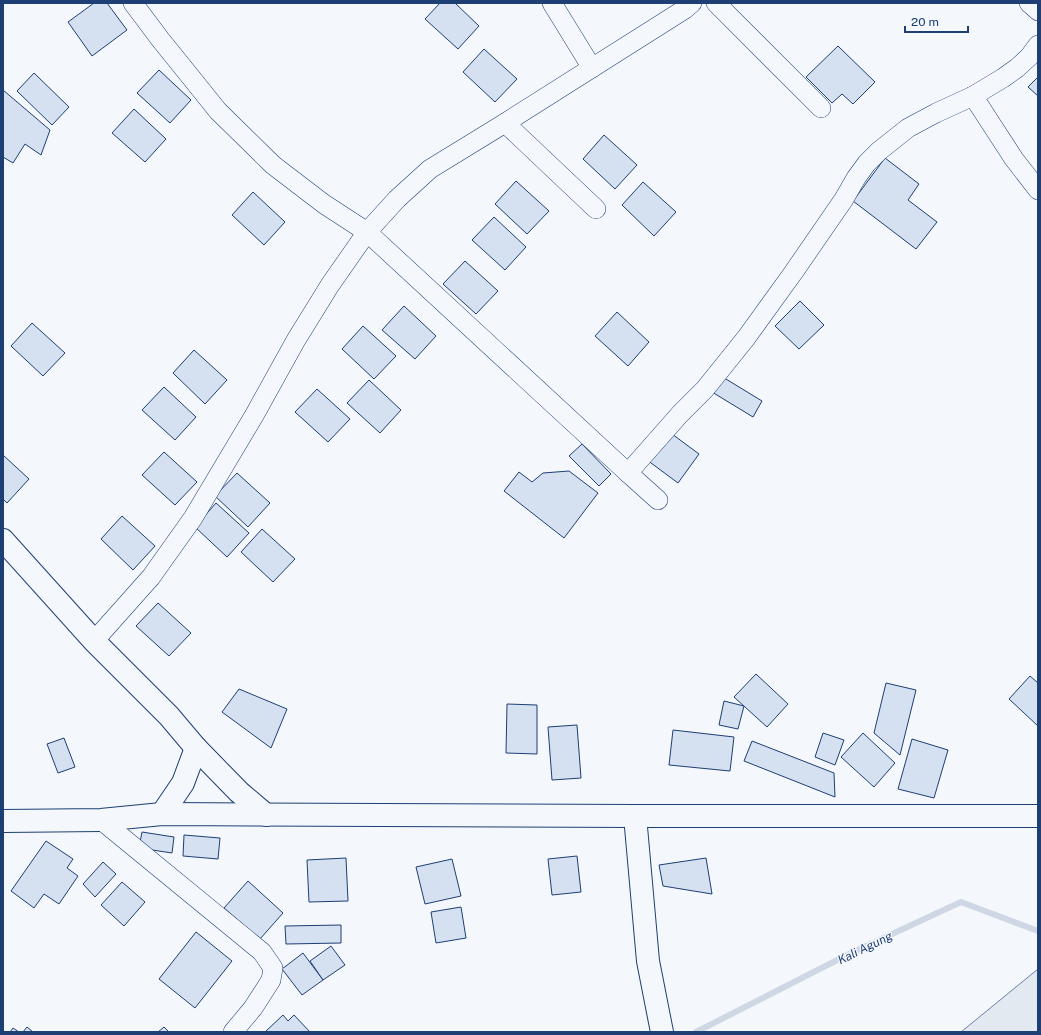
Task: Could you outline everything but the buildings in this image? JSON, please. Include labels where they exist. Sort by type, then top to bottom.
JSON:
[{"type":"main road","points":[[3,540],[94,641],[169,716],[196,748],[239,792],[266,815]]},
{"type":"main road","points":[[162,814],[184,783],[196,748]]},
{"type":"main road","points":[[3,821],[101,820],[162,814],[1038,816]]},
{"type":"main road","points":[[635,816],[648,960],[662,1032]]},
{"type":"street","points":[[133,3],[160,39],[218,110],[267,160],[324,204],[367,232],[658,500]]},
{"type":"street","points":[[552,3],[592,68]]},
{"type":"street","points":[[94,641],[151,577],[193,518],[255,414],[296,340],[330,285],[367,232],[397,199],[430,169],[592,68],[685,9],[692,3]]},
{"type":"street","points":[[716,3],[821,108]]},
{"type":"street","points":[[1029,3],[1038,11]]},
{"type":"street","points":[[628,473],[680,414],[705,389],[746,338],[844,199],[856,178],[879,151],[908,128],[973,96],[1003,78],[1029,57],[1038,45]]},
{"type":"street","points":[[973,96],[1014,159],[1038,190]]},
{"type":"street","points":[[505,123],[596,209]]},
{"type":"street","points":[[101,820],[262,952],[273,968],[271,980],[253,1008],[233,1032]]},
{"type":"shaded area","points":[[1038,969],[1038,1032],[961,1032]]},
{"type":"waterway","name":"Kali Agung","points":[[696,1032],[849,954],[961,902],[1038,931]]}]
